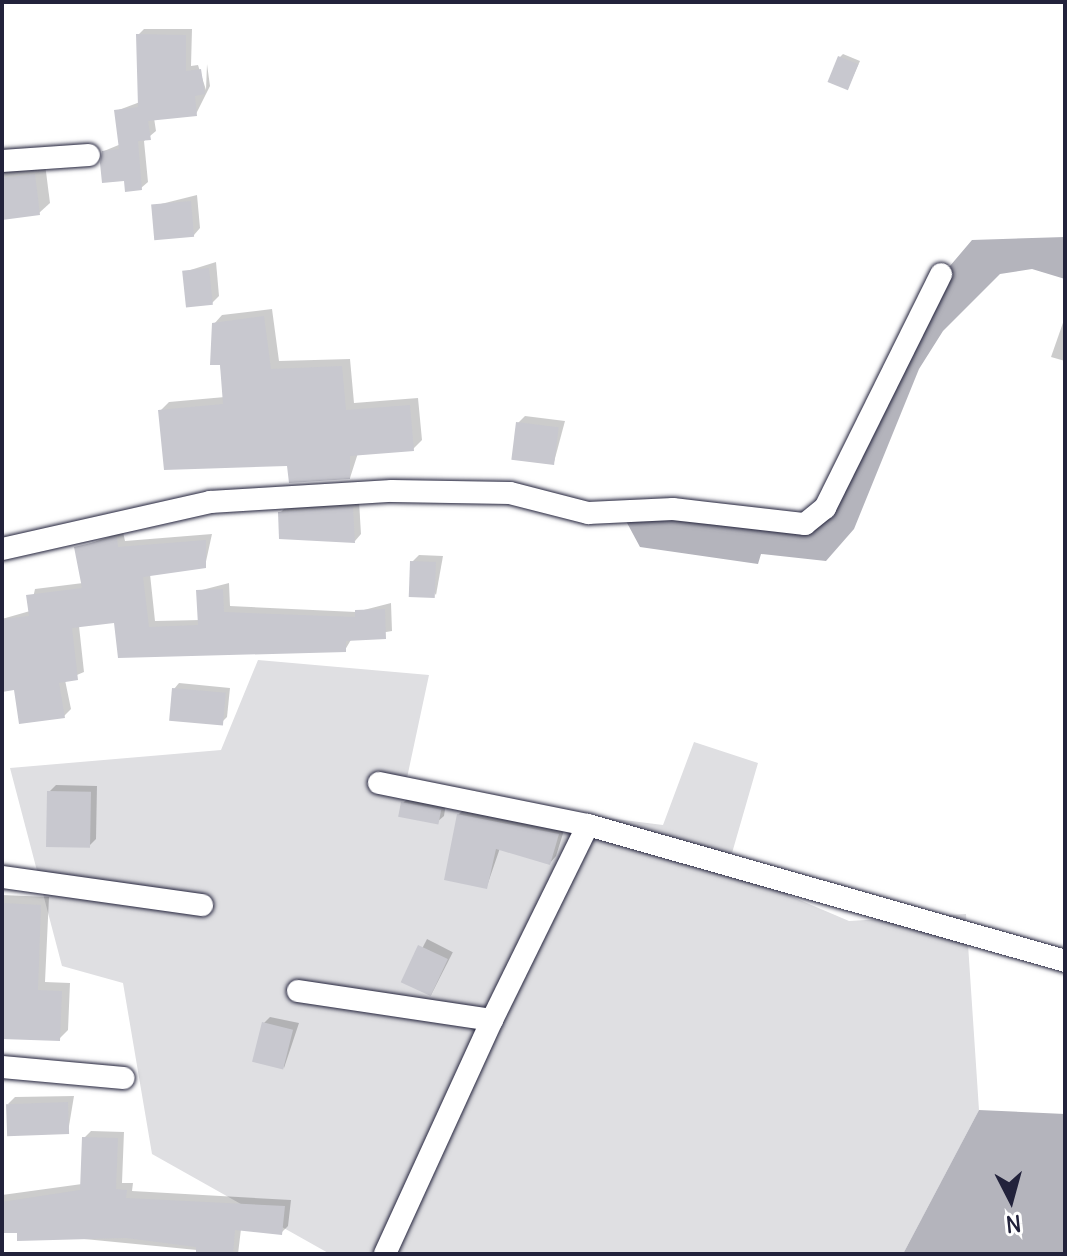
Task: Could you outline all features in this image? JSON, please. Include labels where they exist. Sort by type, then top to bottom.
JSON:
[{"type":"street","points":[[2,161],[89,155]]},
{"type":"street","points":[[2,549],[210,502],[392,491],[510,493],[588,513],[673,509],[805,524],[825,508],[941,274]]},
{"type":"street","points":[[379,783],[588,825],[1065,961]]},
{"type":"street","points":[[385,1254],[492,1020],[588,825]]},
{"type":"street","points":[[2,877],[202,905]]},
{"type":"street","points":[[298,991],[492,1020]]},
{"type":"street","points":[[2,1067],[124,1078]]},
{"type":"shaded area","points":[[1065,237],[1065,279],[1032,269],[1000,274],[943,331],[919,369],[854,529],[826,561],[761,554],[758,564],[640,547],[626,521],[648,514],[812,531],[944,273],[972,240]]},
{"type":"shaded area","points":[[258,660],[429,675],[404,792],[663,825],[694,742],[758,763],[730,860],[794,881],[788,895],[849,921],[966,914],[979,1110],[903,1254],[330,1254],[152,1154],[123,983],[62,966],[10,768],[221,750]]},
{"type":"shaded area","points":[[979,1110],[1065,1114],[1065,1254],[903,1254]]},
{"type":"building","points":[[136,34],[186,35],[186,71],[201,69],[205,94],[195,96],[197,116],[148,121],[151,140],[138,141],[142,190],[125,192],[124,181],[102,183],[100,163],[102,151],[119,149],[114,110],[138,107]]},
{"type":"building","points":[[838,56],[858,64],[848,90],[828,82]]},
{"type":"building","points":[[35,174],[40,215],[2,220],[2,178]]},
{"type":"building","points":[[191,201],[194,237],[154,240],[151,204]]},
{"type":"building","points":[[209,268],[213,305],[186,308],[182,271]]},
{"type":"building","points":[[264,316],[271,369],[342,366],[346,410],[410,405],[414,451],[350,456],[350,479],[289,483],[287,466],[164,470],[158,410],[223,404],[220,365],[210,365],[212,323]]},
{"type":"building","points":[[516,422],[559,427],[554,465],[511,460]]},
{"type":"building","points":[[353,507],[355,543],[279,539],[278,512]]},
{"type":"building","points":[[117,537],[118,547],[206,540],[206,568],[143,577],[149,627],[198,625],[196,590],[223,589],[224,612],[355,617],[355,610],[385,609],[386,639],[346,641],[346,652],[118,658],[114,623],[72,628],[78,680],[59,683],[65,718],[19,724],[14,690],[2,692],[2,619],[29,616],[26,595],[82,588],[74,547]]},
{"type":"building","points":[[410,561],[436,562],[435,598],[409,597]]},
{"type":"building","points":[[172,688],[226,693],[223,726],[169,721]]},
{"type":"building","points":[[47,791],[91,792],[90,848],[46,847]]},
{"type":"building","points":[[401,802],[441,810],[438,825],[398,817]]},
{"type":"building","points":[[457,814],[559,834],[550,865],[496,849],[487,889],[444,880]]},
{"type":"building","points":[[2,903],[41,905],[38,990],[62,991],[60,1041],[2,1039]]},
{"type":"building","points":[[418,945],[448,959],[431,996],[401,982]]},
{"type":"building","points":[[262,1022],[293,1030],[283,1070],[252,1062]]},
{"type":"building","points":[[68,1102],[69,1134],[7,1136],[6,1104]]},
{"type":"building","points":[[82,1137],[118,1138],[116,1189],[127,1190],[126,1198],[285,1206],[282,1235],[235,1230],[233,1254],[196,1254],[196,1247],[126,1238],[17,1241],[17,1233],[2,1233],[2,1202],[80,1190]]}]
